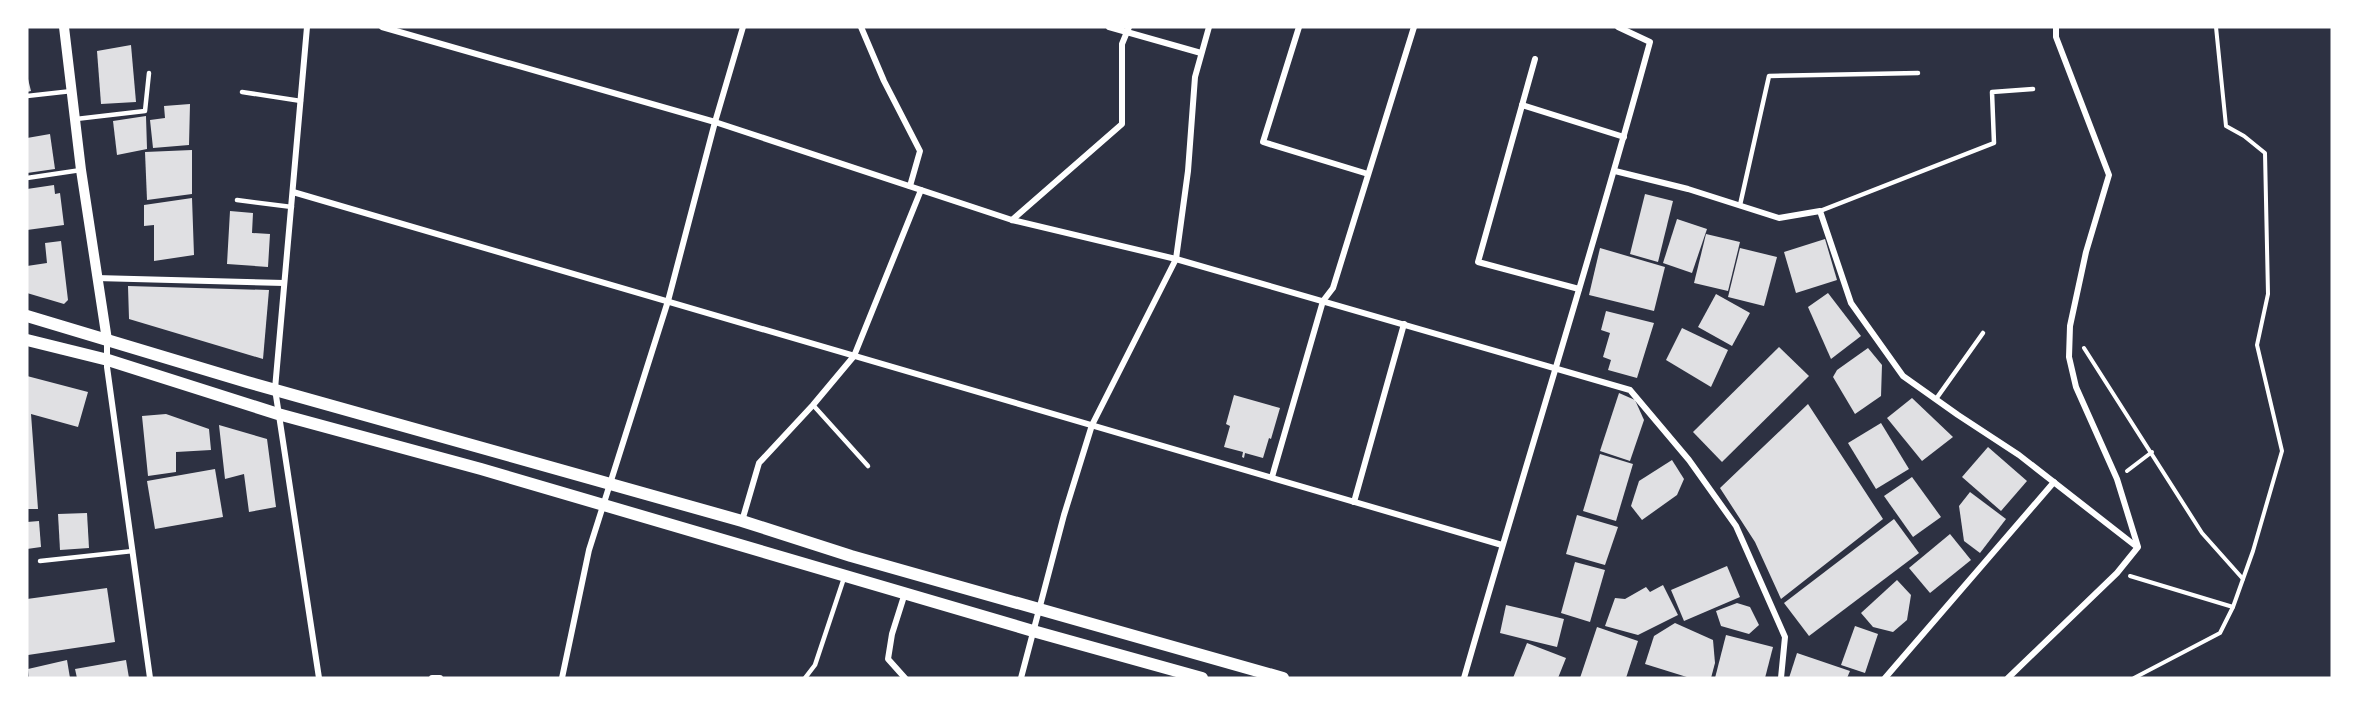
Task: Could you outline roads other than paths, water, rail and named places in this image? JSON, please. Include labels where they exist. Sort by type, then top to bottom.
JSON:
[{"type":"main road","points":[[27,316],[1283,678]]},
{"type":"main road","points":[[27,340],[108,360],[279,414],[603,504],[1033,631],[1202,678]]},
{"type":"street","points":[[64,27],[81,170],[107,340],[150,678]]},
{"type":"street","points":[[307,27],[275,389],[319,678]]},
{"type":"street","points":[[382,27],[715,122],[1012,220],[1176,259],[1630,390],[1689,460],[1736,526],[1785,637],[1781,678]]},
{"type":"street","points":[[562,678],[589,550],[668,301],[715,122],[743,27]]},
{"type":"street","points":[[861,27],[884,81],[920,151],[910,186]]},
{"type":"street","points":[[1109,27],[1128,30],[1201,53]]},
{"type":"street","points":[[1021,678],[1038,609],[1092,425],[1176,259],[1188,171],[1195,77],[1209,27]]},
{"type":"street","points":[[1299,27],[1263,142],[1368,174]]},
{"type":"street","points":[[1272,477],[1323,301],[1333,288],[1414,27]]},
{"type":"street","points":[[1464,678],[1615,171],[1650,42],[1618,27]]},
{"type":"street","points":[[2056,27],[2056,37],[2109,175],[2086,252],[2070,326],[2069,357],[2076,387],[2117,479],[2138,547]]},
{"type":"street","points":[[1012,220],[1122,124],[1122,44],[1128,30]]},
{"type":"street","points":[[1535,59],[1478,262],[1579,289]]},
{"type":"street","points":[[1522,105],[1624,137]]},
{"type":"street","points":[[1615,171],[1688,189],[1779,218],[1820,211],[1851,303],[1903,376],[2019,455],[2138,547]]},
{"type":"street","points":[[742,521],[759,463],[813,405],[854,356],[921,190]]},
{"type":"street","points":[[293,192],[1502,545]]},
{"type":"street","points":[[96,278],[284,283]]},
{"type":"street","points":[[1354,502],[1404,324]]},
{"type":"street","points":[[1886,678],[2054,482]]},
{"type":"street","points":[[2008,678],[2117,573],[2138,547]]},
{"type":"street","points":[[905,593],[892,634],[888,659],[905,678]]},
{"type":"street","points":[[432,678],[440,678]]},
{"type":"lane","points":[[75,120],[146,111],[149,73]]},
{"type":"lane","points":[[1740,206],[1769,76],[1918,73]]},
{"type":"lane","points":[[1820,211],[1994,142],[1992,92],[2033,89]]},
{"type":"lane","points":[[27,96],[72,91]]},
{"type":"lane","points":[[242,92],[301,102]]},
{"type":"lane","points":[[27,178],[81,170]]},
{"type":"lane","points":[[237,200],[292,207]]},
{"type":"lane","points":[[1936,399],[1983,333]]},
{"type":"lane","points":[[813,405],[868,466]]},
{"type":"lane","points":[[40,561],[133,550]]},
{"type":"lane","points":[[806,678],[815,664],[845,576]]}]
